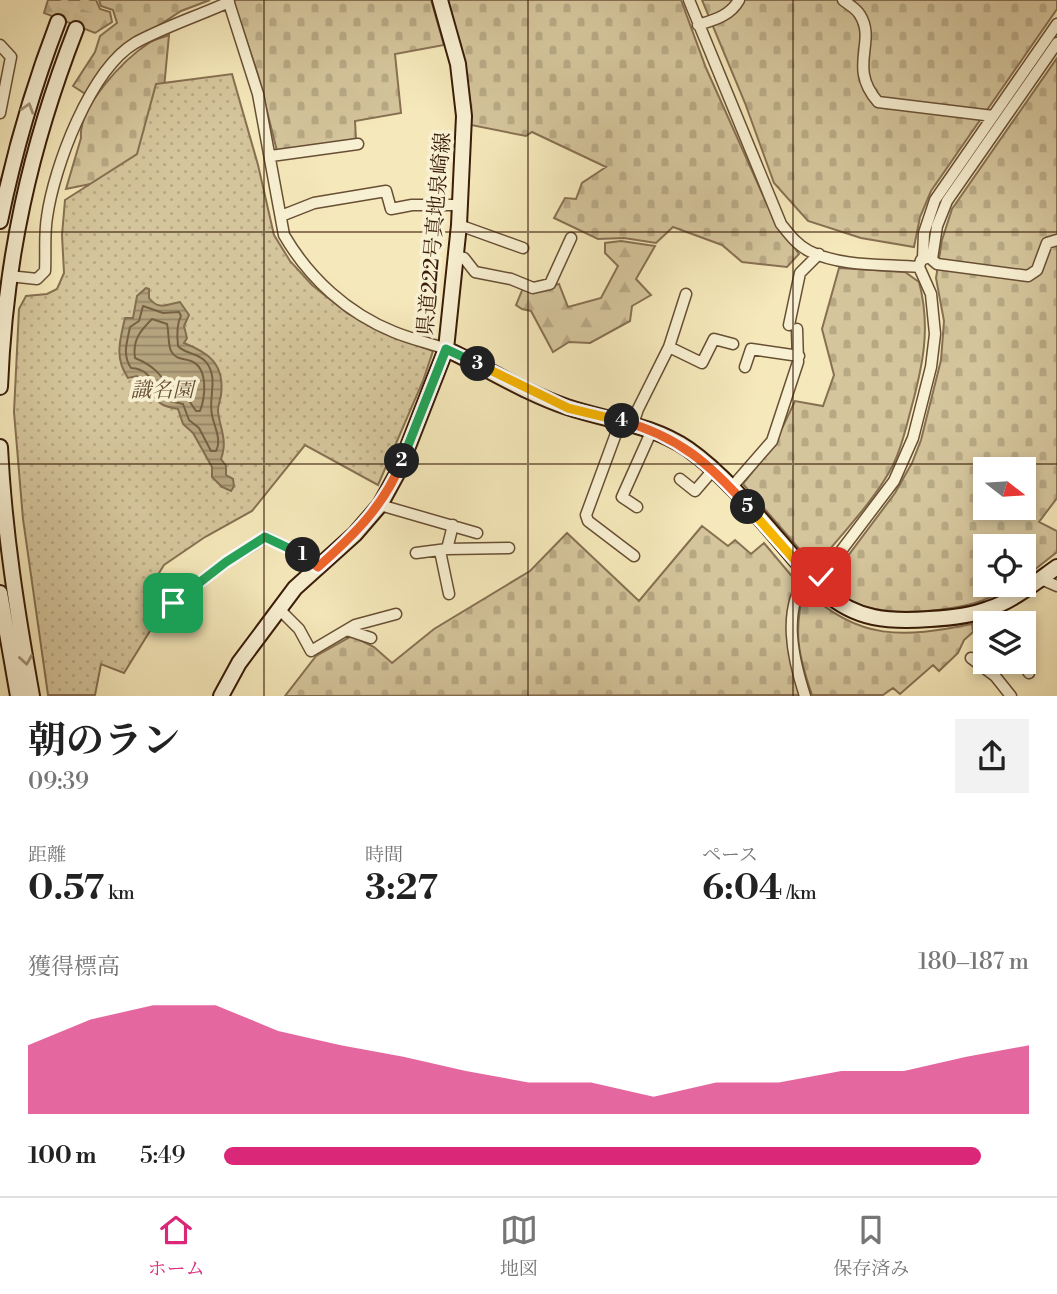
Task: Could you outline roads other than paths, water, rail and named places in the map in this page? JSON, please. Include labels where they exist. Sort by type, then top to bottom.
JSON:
[{"type":"main road","name":"県道222号真地泉崎線","points":[[221,695],[240,663],[295,588],[355,534],[380,505],[398,472],[446,349],[460,225],[464,103],[458,64],[440,0]]},
{"type":"main road","points":[[0,221],[22,127],[58,22]]},
{"type":"main road","points":[[0,387],[9,276],[16,229],[38,141],[76,29]]},
{"type":"main road","points":[[446,349],[559,404],[652,430],[687,449],[731,488],[837,604],[853,612],[881,621],[897,622],[942,618],[989,609],[1057,567]]},
{"type":"main road","points":[[0,447],[13,575],[32,695]]},
{"type":"main road","points":[[0,593],[18,695]]},
{"type":"street","points":[[689,0],[781,224],[793,239],[809,251],[839,261],[925,261],[1027,276],[1037,270],[1047,243],[1057,240]]},
{"type":"street","points":[[698,25],[723,16],[736,6],[739,0]]},
{"type":"street","points":[[843,0],[860,14],[865,32],[862,70],[869,91],[878,102],[993,116]]},
{"type":"street","points":[[9,276],[37,279],[45,271],[46,220],[56,176],[89,98],[109,67],[136,43],[228,1],[258,94],[284,235],[292,249],[315,279],[334,296],[392,331],[446,349]]},
{"type":"street","points":[[806,695],[793,651],[792,627],[800,586],[812,579],[894,481],[913,438],[931,367],[935,334],[924,233],[935,200],[1057,24]]},
{"type":"street","points":[[925,261],[947,201],[1057,43]]},
{"type":"street","points":[[0,45],[11,57],[0,113]]},
{"type":"street","points":[[271,156],[358,144]]},
{"type":"street","points":[[281,216],[314,203],[386,191],[391,209],[412,205],[461,205]]},
{"type":"street","points":[[460,225],[523,248]]},
{"type":"street","points":[[455,256],[464,258],[475,272],[511,279],[533,288],[550,284],[571,237]]},
{"type":"street","points":[[731,488],[772,441],[789,396],[799,356],[793,327],[800,274],[819,254]]},
{"type":"street","points":[[635,556],[588,521],[586,514],[627,422],[638,409],[669,347],[687,294]]},
{"type":"street","points":[[669,347],[702,363],[714,339],[733,344]]},
{"type":"street","points":[[745,367],[751,349],[799,356]]},
{"type":"street","points":[[637,507],[622,497],[652,430]]},
{"type":"street","points":[[680,479],[695,491],[713,470]]},
{"type":"street","points":[[380,505],[477,533]]},
{"type":"street","points":[[449,594],[443,550],[453,525]]},
{"type":"street","points":[[173,603],[226,562],[265,537],[311,559],[318,567]]},
{"type":"street","points":[[416,553],[509,548]]},
{"type":"street","points":[[1041,579],[1057,586]]},
{"type":"street","points":[[279,609],[299,629],[312,651],[355,625],[396,614]]},
{"type":"street","points":[[347,630],[371,638]]},
{"type":"street","points":[[971,658],[995,676],[1011,695]]},
{"type":"water","points":[[146,288],[149,289],[149,298],[156,304],[164,306],[180,302],[189,315],[184,326],[187,338],[184,343],[207,355],[217,367],[222,384],[218,411],[224,440],[221,459],[226,466],[226,475],[233,479],[234,486],[231,491],[222,487],[212,477],[212,467],[193,433],[183,424],[178,409],[161,404],[152,389],[147,388],[147,383],[137,376],[128,378],[121,363],[119,349],[125,318],[133,318],[137,296]]},
{"type":"tunnel","points":[[58,22],[67,0]]},
{"type":"tunnel","points":[[76,29],[88,0]]},
{"type":"park label","name":"識名園","points":[[162,391]]}]
